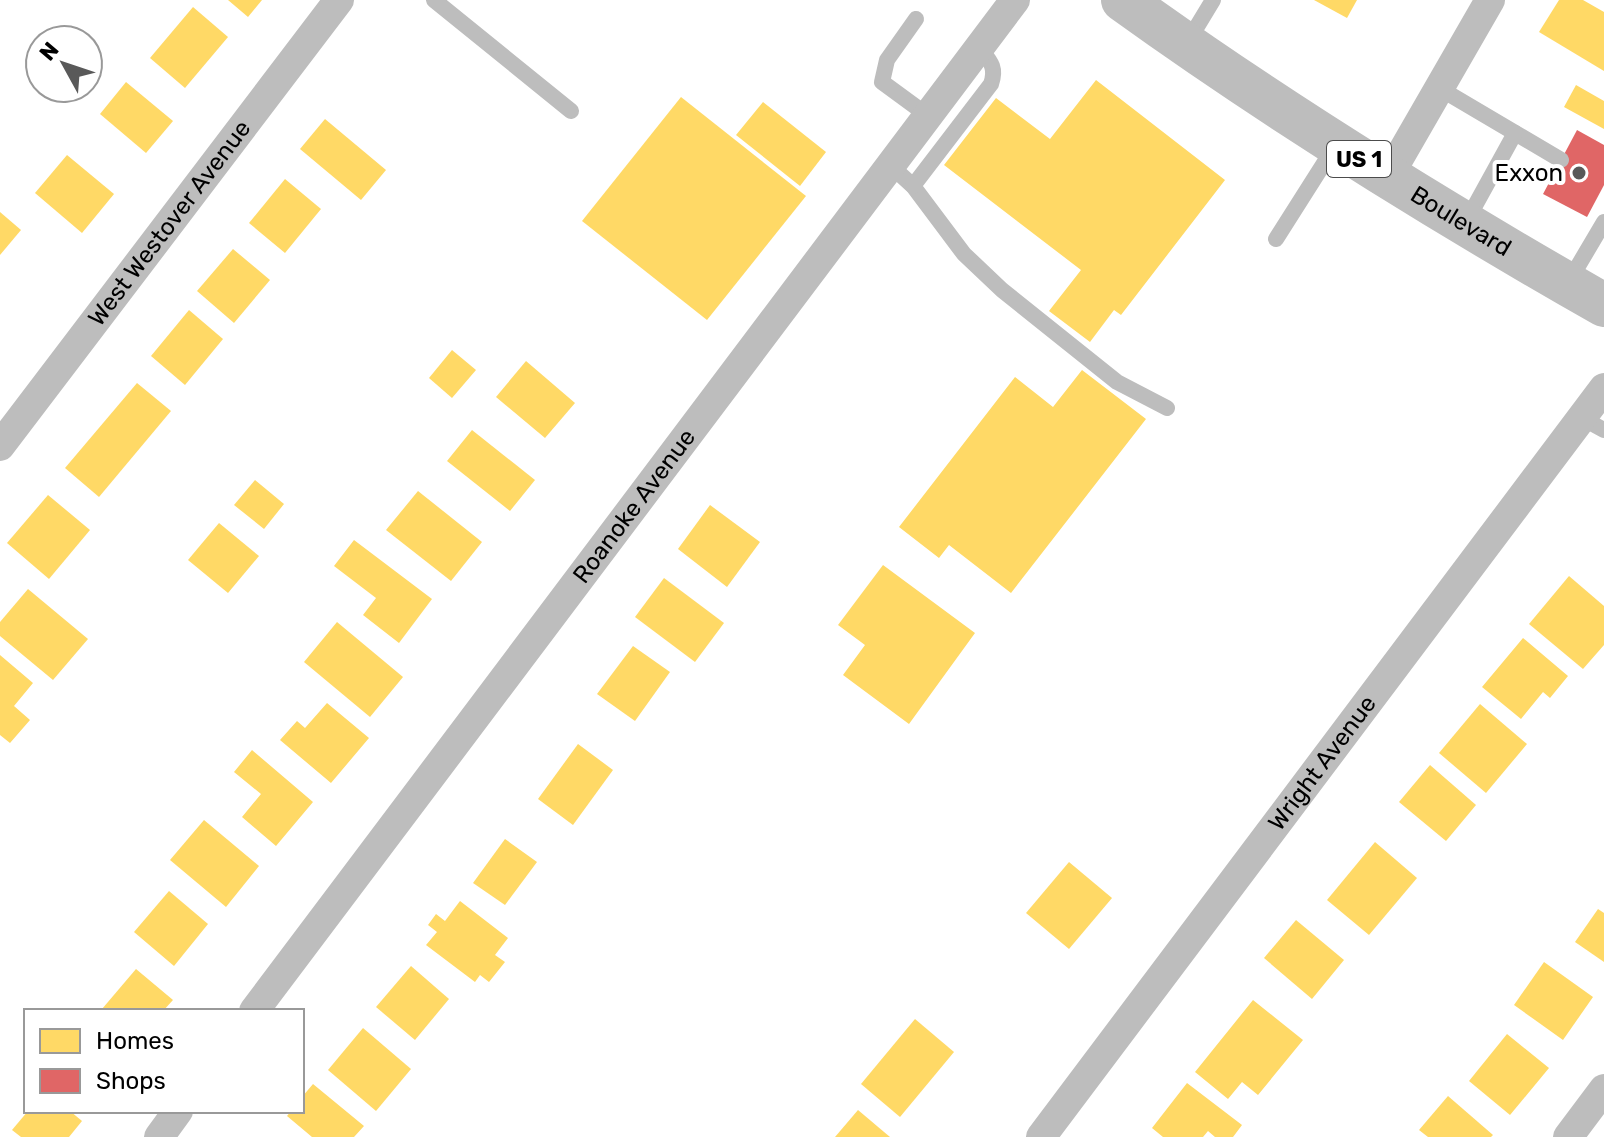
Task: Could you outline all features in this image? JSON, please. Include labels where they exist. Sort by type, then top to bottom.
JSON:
[{"type":"main road","name":"Boulevard","points":[[1126,1],[1186,45],[1388,177],[1586,294]]},
{"type":"street","name":"West Westover Avenue","points":[[0,446],[339,0]]},
{"type":"street","name":"Roanoke Avenue","points":[[255,1009],[1015,0]]},
{"type":"street","points":[[1388,177],[1490,0]]},
{"type":"street","name":"Wright Avenue","points":[[1041,1137],[1593,424],[1604,388]]},
{"type":"street","points":[[1568,1137],[1604,1089]]},
{"type":"street","points":[[159,1137],[177,1113]]},
{"type":"lane","points":[[434,0],[571,111]]},
{"type":"lane","points":[[1186,45],[1213,0]]},
{"type":"lane","points":[[916,19],[887,60],[882,82],[927,115]]},
{"type":"lane","points":[[913,186],[991,84],[994,65],[979,47]]},
{"type":"lane","points":[[1439,88],[1561,160]]},
{"type":"lane","points":[[1465,223],[1515,133]]},
{"type":"lane","points":[[1276,239],[1337,144]]},
{"type":"lane","points":[[889,164],[913,186],[964,254],[1002,290],[1117,382],[1167,408]]},
{"type":"lane","points":[[1586,294],[1604,222]]},
{"type":"building: Homes","points":[[228,0],[262,0],[248,17]]},
{"type":"building: Homes","points":[[1314,0],[1357,0],[1347,18]]},
{"type":"building: Homes","points":[[1559,0],[1583,0],[1604,12],[1604,71],[1539,32]]},
{"type":"building: Homes","points":[[193,7],[228,37],[185,88],[150,58]]},
{"type":"building: Homes","points":[[1096,80],[1225,180],[1121,315],[1114,310],[1090,342],[1049,311],[1081,270],[944,165],[996,98],[1050,139]]},
{"type":"building: Homes","points":[[126,82],[173,121],[146,153],[100,114]]},
{"type":"building: Homes","points":[[1576,85],[1604,101],[1604,129],[1564,107]]},
{"type":"building: Homes","points":[[681,97],[806,196],[707,320],[582,221]]},
{"type":"building: Homes","points":[[763,102],[826,152],[800,186],[736,135]]},
{"type":"building: Homes","points":[[325,119],[386,170],[361,200],[300,149]]},
{"type":"building: Homes","points":[[67,155],[114,194],[82,233],[35,193]]},
{"type":"building: Homes","points":[[285,179],[321,209],[285,253],[249,223]]},
{"type":"building: Homes","points":[[0,212],[21,230],[0,255]]},
{"type":"building: Homes","points":[[233,249],[270,280],[234,323],[197,291]]},
{"type":"building: Homes","points":[[189,310],[223,339],[185,385],[151,356]]},
{"type":"building: Homes","points":[[452,350],[476,370],[452,398],[429,378]]},
{"type":"building: Homes","points":[[526,361],[575,403],[545,438],[496,397]]},
{"type":"building: Homes","points":[[1082,370],[1146,419],[1011,593],[949,545],[939,558],[899,527],[1015,377],[1053,407]]},
{"type":"building: Homes","points":[[137,383],[171,411],[99,497],[65,468]]},
{"type":"building: Homes","points":[[472,430],[535,480],[510,511],[447,461]]},
{"type":"building: Homes","points":[[255,480],[284,504],[264,529],[234,505]]},
{"type":"building: Homes","points":[[418,491],[482,542],[451,581],[386,530]]},
{"type":"building: Homes","points":[[48,495],[90,530],[49,579],[7,543]]},
{"type":"building: Homes","points":[[710,505],[760,542],[727,587],[678,549]]},
{"type":"building: Homes","points":[[219,523],[259,556],[228,593],[188,560]]},
{"type":"building: Homes","points":[[354,540],[432,599],[399,643],[363,615],[376,598],[334,566]]},
{"type":"building: Homes","points":[[883,565],[975,633],[909,724],[843,675],[865,645],[838,625]]},
{"type":"building: Homes","points":[[1569,576],[1604,606],[1604,645],[1583,669],[1529,624]]},
{"type":"building: Homes","points":[[664,578],[724,623],[695,662],[635,617]]},
{"type":"building: Homes","points":[[28,589],[88,639],[53,680],[0,636],[0,622]]},
{"type":"building: Homes","points":[[337,622],[403,677],[370,717],[304,662]]},
{"type":"building: Homes","points":[[1523,638],[1568,676],[1550,698],[1543,692],[1521,719],[1482,687]]},
{"type":"building: Homes","points":[[633,646],[670,672],[635,721],[597,694]]},
{"type":"building: Homes","points":[[0,655],[33,683],[14,706],[30,720],[10,743],[0,735]]},
{"type":"building: Homes","points":[[327,703],[369,738],[331,783],[280,740],[297,721],[305,728]]},
{"type":"building: Homes","points":[[1480,704],[1527,744],[1486,793],[1439,753]]},
{"type":"building: Homes","points":[[578,744],[613,770],[573,825],[538,799]]},
{"type":"building: Homes","points":[[252,750],[313,802],[276,846],[242,817],[261,794],[234,772]]},
{"type":"building: Homes","points":[[1430,765],[1476,805],[1446,841],[1399,802]]},
{"type":"building: Homes","points":[[204,820],[259,866],[226,907],[170,860]]},
{"type":"building: Homes","points":[[505,839],[537,862],[505,905],[473,883]]},
{"type":"building: Homes","points":[[1375,842],[1417,878],[1369,935],[1327,900]]},
{"type":"building: Homes","points":[[1069,862],[1112,898],[1069,949],[1026,913]]},
{"type":"building: Homes","points":[[169,891],[208,924],[174,966],[134,932]]},
{"type":"building: Homes","points":[[460,901],[508,938],[495,955],[505,962],[489,982],[480,975],[475,982],[426,945],[437,932],[428,925],[436,914],[445,921]]},
{"type":"building: Homes","points":[[1598,909],[1604,913],[1604,962],[1575,942]]},
{"type":"building: Homes","points":[[1296,920],[1344,960],[1312,999],[1264,958]]},
{"type":"building: Homes","points":[[1544,962],[1593,997],[1563,1040],[1514,1005]]},
{"type":"building: Homes","points":[[411,966],[449,999],[415,1040],[376,1007]]},
{"type":"building: Homes","points":[[136,969],[173,1000],[165,1009],[102,1009]]},
{"type":"building: Homes","points":[[1253,1000],[1303,1040],[1258,1095],[1242,1082],[1228,1099],[1195,1072]]},
{"type":"building: Homes","points":[[915,1019],[954,1052],[900,1117],[861,1084]]},
{"type":"building: Homes","points":[[363,1028],[411,1069],[376,1111],[328,1070]]},
{"type":"building: Homes","points":[[1507,1034],[1549,1068],[1510,1115],[1469,1081]]},
{"type":"building: Homes","points":[[1187,1083],[1242,1125],[1233,1137],[1215,1137],[1208,1131],[1203,1137],[1163,1137],[1152,1128]]},
{"type":"building: Homes","points":[[313,1084],[364,1126],[354,1137],[312,1137],[287,1116],[289,1113],[304,1113],[304,1095]]},
{"type":"building: Homes","points":[[1448,1096],[1493,1135],[1428,1137],[1419,1130]]},
{"type":"building: Homes","points":[[858,1110],[890,1137],[835,1137]]},
{"type":"building: Homes","points":[[26,1113],[72,1113],[82,1121],[69,1137],[21,1137],[12,1130]]},
{"type":"building: Shops","name":"Exxon","points":[[1577,130],[1604,145],[1604,185],[1587,217],[1543,194]]},
{"type":"place","name":"Exxon","points":[[1579,173]]}]
